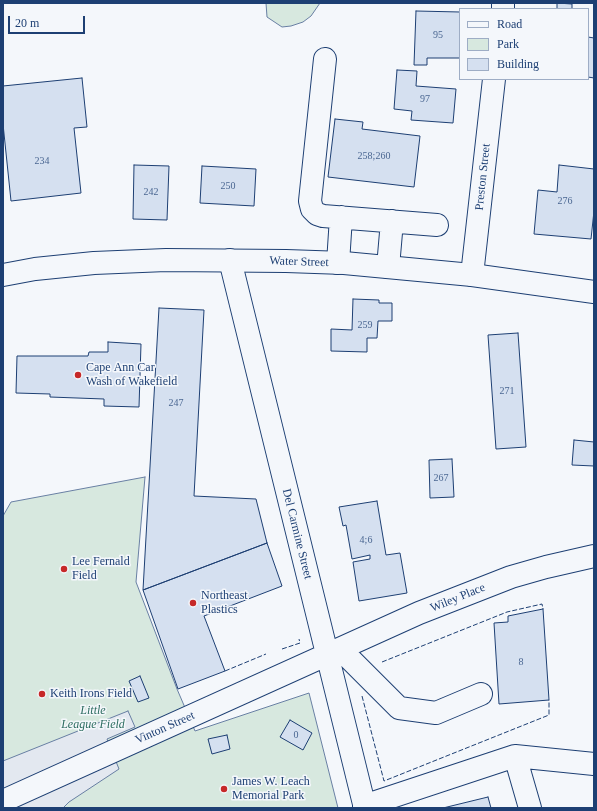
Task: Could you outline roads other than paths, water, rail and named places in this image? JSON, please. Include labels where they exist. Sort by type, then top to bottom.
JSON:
[{"type":"street","points":[[325,59],[310,204],[312,209],[318,214],[341,218],[437,225]]},
{"type":"street","name":"Preston Street","points":[[472,275],[494,80]]},
{"type":"street","points":[[338,263],[341,218]]},
{"type":"street","points":[[388,267],[392,221]]},
{"type":"street","name":"Water Street","points":[[3,276],[35,269],[94,263],[230,260],[338,263],[388,267],[472,275],[594,292]]},
{"type":"street","name":"Del Carmine Street","points":[[230,260],[334,652],[364,807]]},
{"type":"street","name":"Wiley Place","points":[[334,652],[419,614],[511,577],[594,556]]},
{"type":"street","points":[[334,652],[400,708],[436,713],[482,694]]},
{"type":"street","name":"Vinton Street","points":[[3,801],[334,652]]},
{"type":"street","points":[[364,807],[515,756],[594,764]]},
{"type":"street","points":[[515,756],[530,808]]},
{"type":"place","name":"Cape Ann Car Wash of Wakefield","points":[[78,375]]},
{"type":"place","name":"Lee Fernald Field","points":[[64,569]]},
{"type":"place","name":"Northeast Plastics","points":[[193,603]]},
{"type":"place","name":"Keith Irons Field","points":[[42,694]]},
{"type":"place","name":"James W. Leach Memorial Park","points":[[224,789]]},
{"type":"park label","name":"Little League Field","points":[[93,718]]}]
